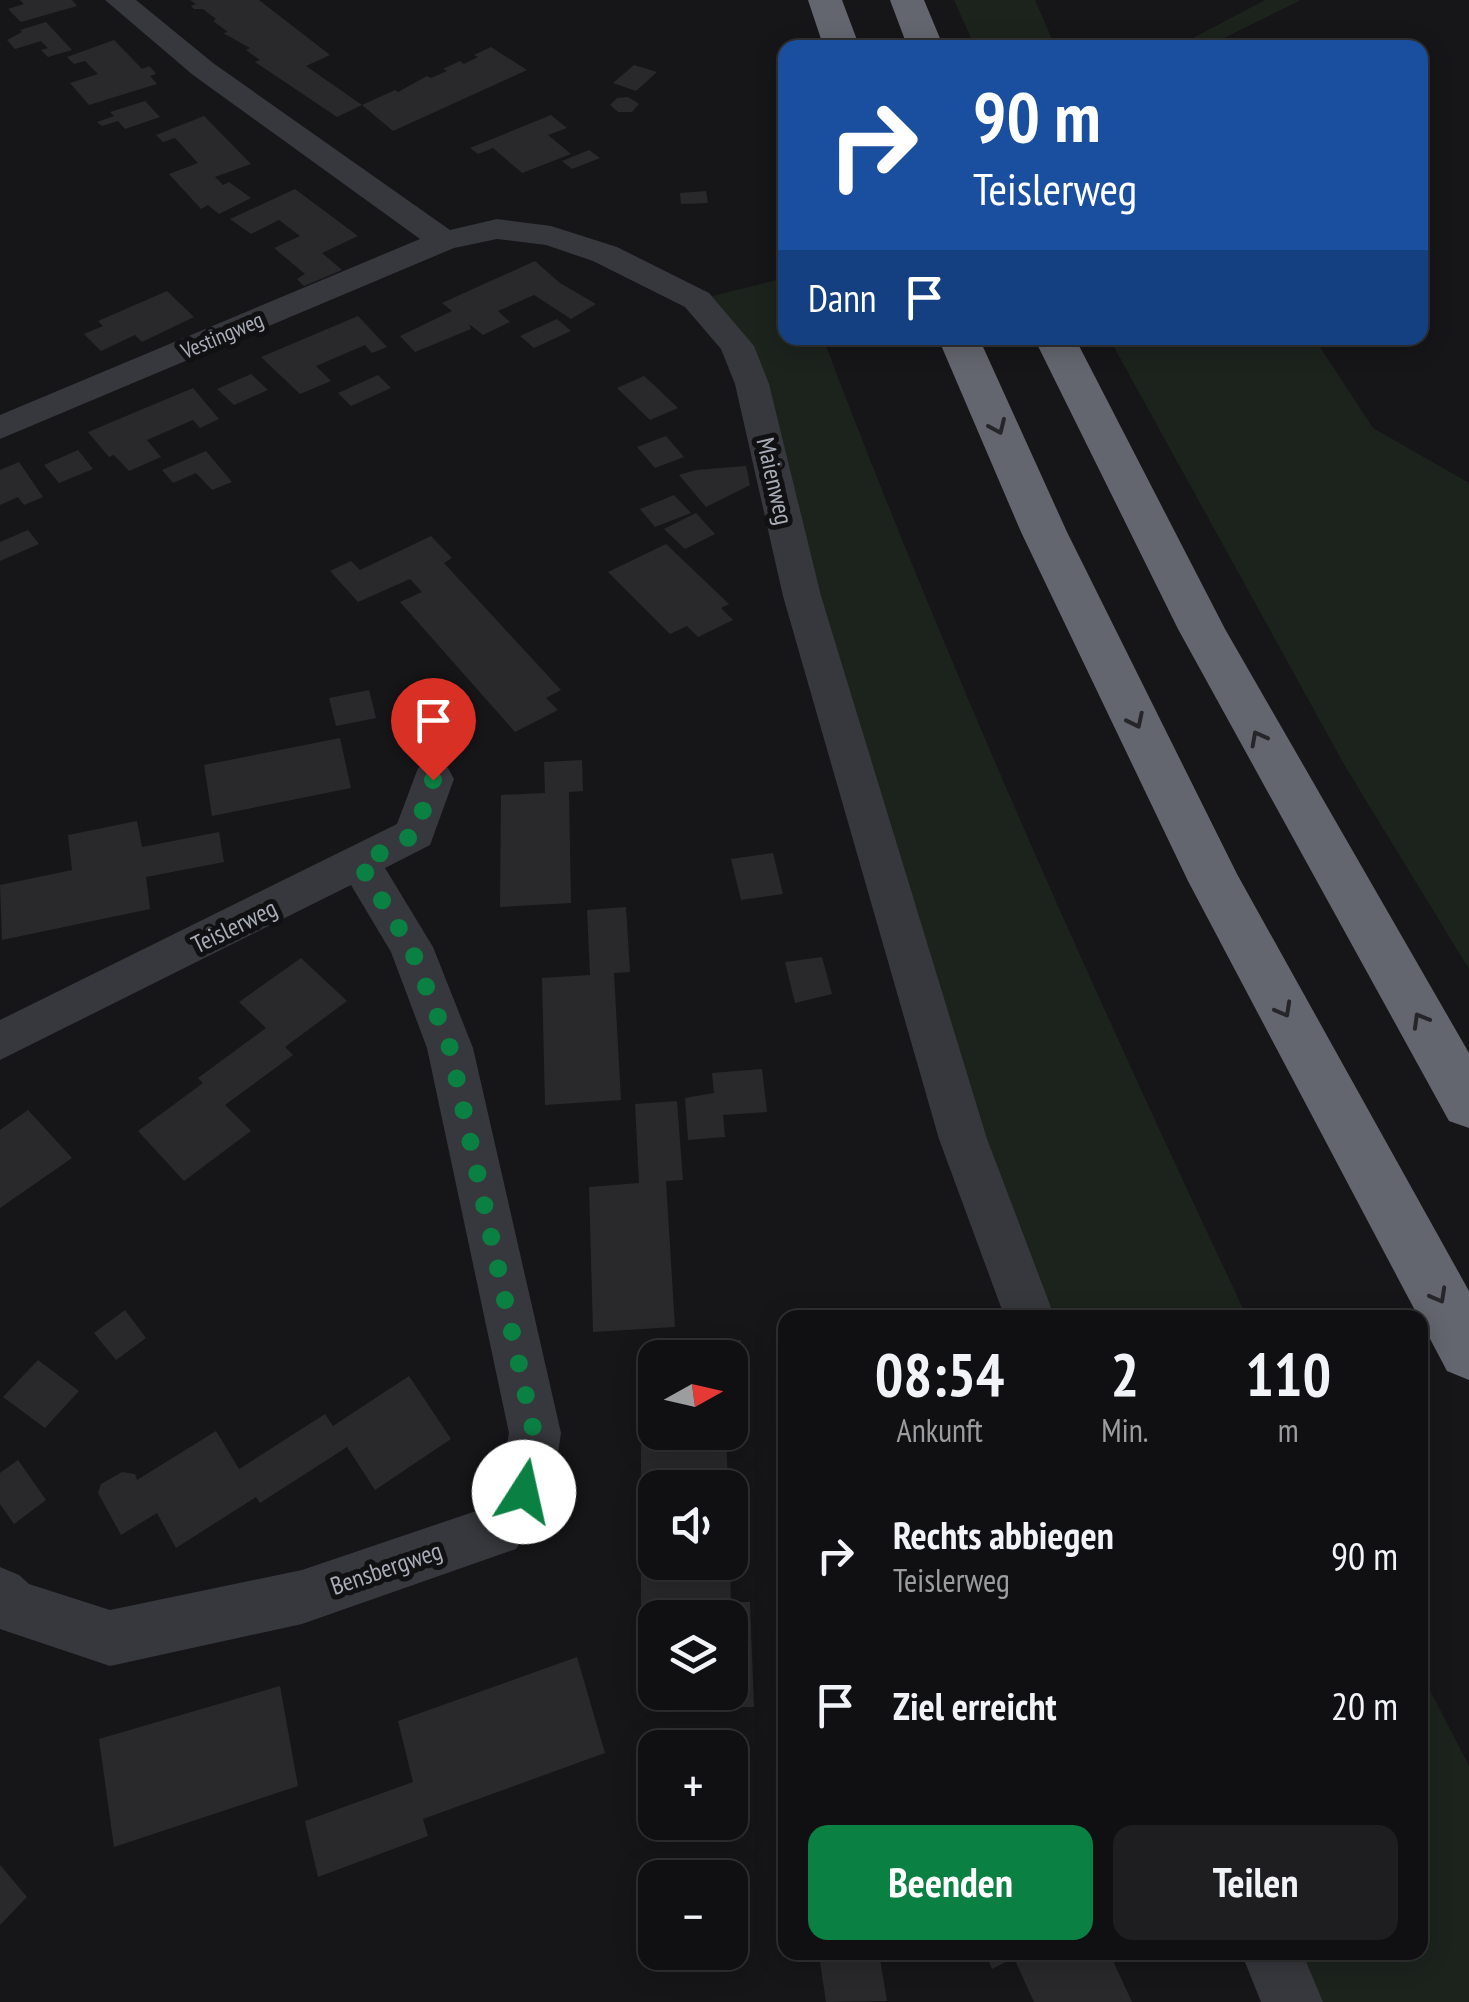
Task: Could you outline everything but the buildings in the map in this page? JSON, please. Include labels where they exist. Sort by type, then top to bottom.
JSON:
[{"type":"highway","points":[[825,0],[839,40]]},
{"type":"highway","points":[[906,0],[923,40]]},
{"type":"highway","points":[[961,345],[1044,532],[1214,881],[1469,1351]]},
{"type":"highway","points":[[1057,345],[1261,744],[1469,1104]]},
{"type":"street","points":[[119,0],[203,69],[444,241]]},
{"type":"street","name":"Maienweg","points":[[444,241],[497,229],[551,236],[606,254],[697,300],[737,346],[752,384],[802,596],[957,1120],[1027,1310]]},
{"type":"street","name":"Vestingweg","points":[[0,428],[444,241]]},
{"type":"street","name":"Teislerweg","points":[[0,1041],[415,834],[433,780]]},
{"type":"street","name":"Bensbergweg","points":[[0,1594],[12,1606],[110,1638],[302,1598],[498,1530],[524,1492],[534,1433],[450,1048],[411,948],[360,864]]},
{"type":"street","points":[[1274,1960],[1292,2002]]},
{"type":"shaded area","points":[[954,0],[1035,0],[1055,40],[972,40]]},
{"type":"shaded area","points":[[1265,0],[1301,0],[1220,40],[1189,40]]},
{"type":"shaded area","points":[[778,280],[778,345],[826,345],[921,586],[1025,832],[1244,1310],[1028,1310],[752,384],[697,300]]},
{"type":"shaded area","points":[[1113,345],[1319,345],[1373,428],[1469,483],[1469,969],[1345,766]]},
{"type":"shaded area","points":[[1428,1687],[1469,1766],[1469,2002],[1292,2002],[1274,1960],[1428,1960]]},
{"type":"route","points":[[433,780],[415,834],[360,864],[411,948],[450,1048],[534,1433],[524,1492]]}]
